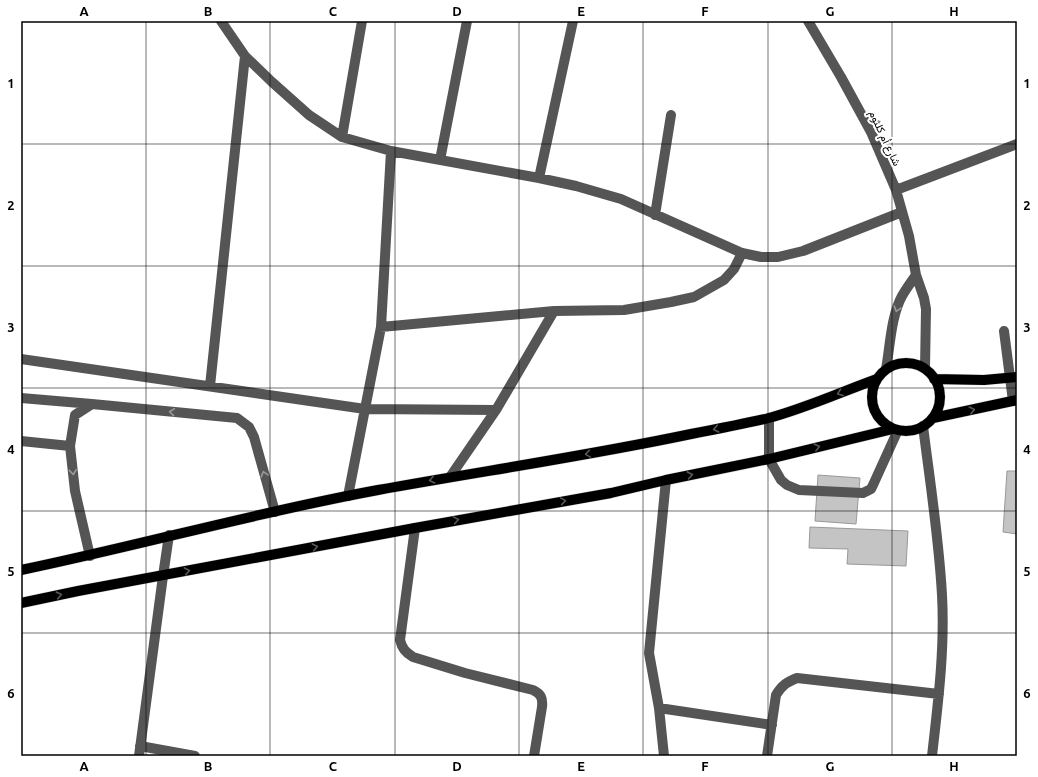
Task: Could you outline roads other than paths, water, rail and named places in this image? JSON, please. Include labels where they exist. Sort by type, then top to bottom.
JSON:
[{"type":"main road","points":[[21,603],[415,528],[611,493],[895,430],[911,431],[923,426],[933,418],[938,408],[940,396],[939,386],[925,368],[912,363],[898,363],[886,369],[877,379],[872,390],[872,402],[876,413],[883,422],[895,430]]},
{"type":"main road","points":[[934,379],[984,380],[1014,377]]},
{"type":"main road","points":[[21,570],[90,556],[170,535],[348,496],[450,477],[620,449],[768,418],[877,379]]},
{"type":"main road","points":[[933,418],[1015,401]]},
{"type":"street","points":[[221,21],[245,56],[272,82],[309,115],[342,137],[391,150],[540,178],[576,186],[621,199],[742,253],[761,258],[778,257],[803,251],[902,212]]},
{"type":"street","points":[[342,137],[362,21]]},
{"type":"street","points":[[440,160],[467,21]]},
{"type":"street","points":[[540,178],[572,21]]},
{"type":"street","name":"شارع أم كلثوم","points":[[808,21],[871,132],[896,190],[909,236],[916,275],[926,309],[925,368]]},
{"type":"street","points":[[210,386],[245,56]]},
{"type":"street","points":[[655,215],[671,115]]},
{"type":"street","points":[[896,190],[1017,144]]},
{"type":"street","points":[[348,496],[381,327],[391,150]]},
{"type":"street","points":[[381,327],[554,311],[624,310],[648,307],[694,297],[724,280],[734,269],[742,253]]},
{"type":"street","points":[[886,369],[894,320],[898,306],[902,296],[916,275]]},
{"type":"street","points":[[450,477],[496,410],[554,311]]},
{"type":"street","points":[[1004,331],[1014,377],[1015,401]]},
{"type":"street","points":[[21,359],[365,409],[496,410]]},
{"type":"street","points":[[21,398],[237,418],[250,427],[275,512]]},
{"type":"street","points":[[90,556],[75,491],[70,446],[75,415],[92,404]]},
{"type":"street","points":[[768,418],[769,459],[781,480],[787,485],[799,490],[863,493],[871,489],[895,430]]},
{"type":"street","points":[[923,426],[942,596],[939,694],[932,756]]},
{"type":"street","points":[[21,441],[70,446]]},
{"type":"street","points":[[664,756],[649,653],[666,480]]},
{"type":"street","points":[[415,528],[400,640],[401,646],[412,657],[465,673],[534,690],[540,694],[543,700],[534,756]]},
{"type":"street","points":[[170,535],[139,751],[195,756]]},
{"type":"street","points":[[767,756],[776,695],[781,686],[788,681],[797,678],[939,694]]},
{"type":"street","points":[[658,708],[772,725]]}]
